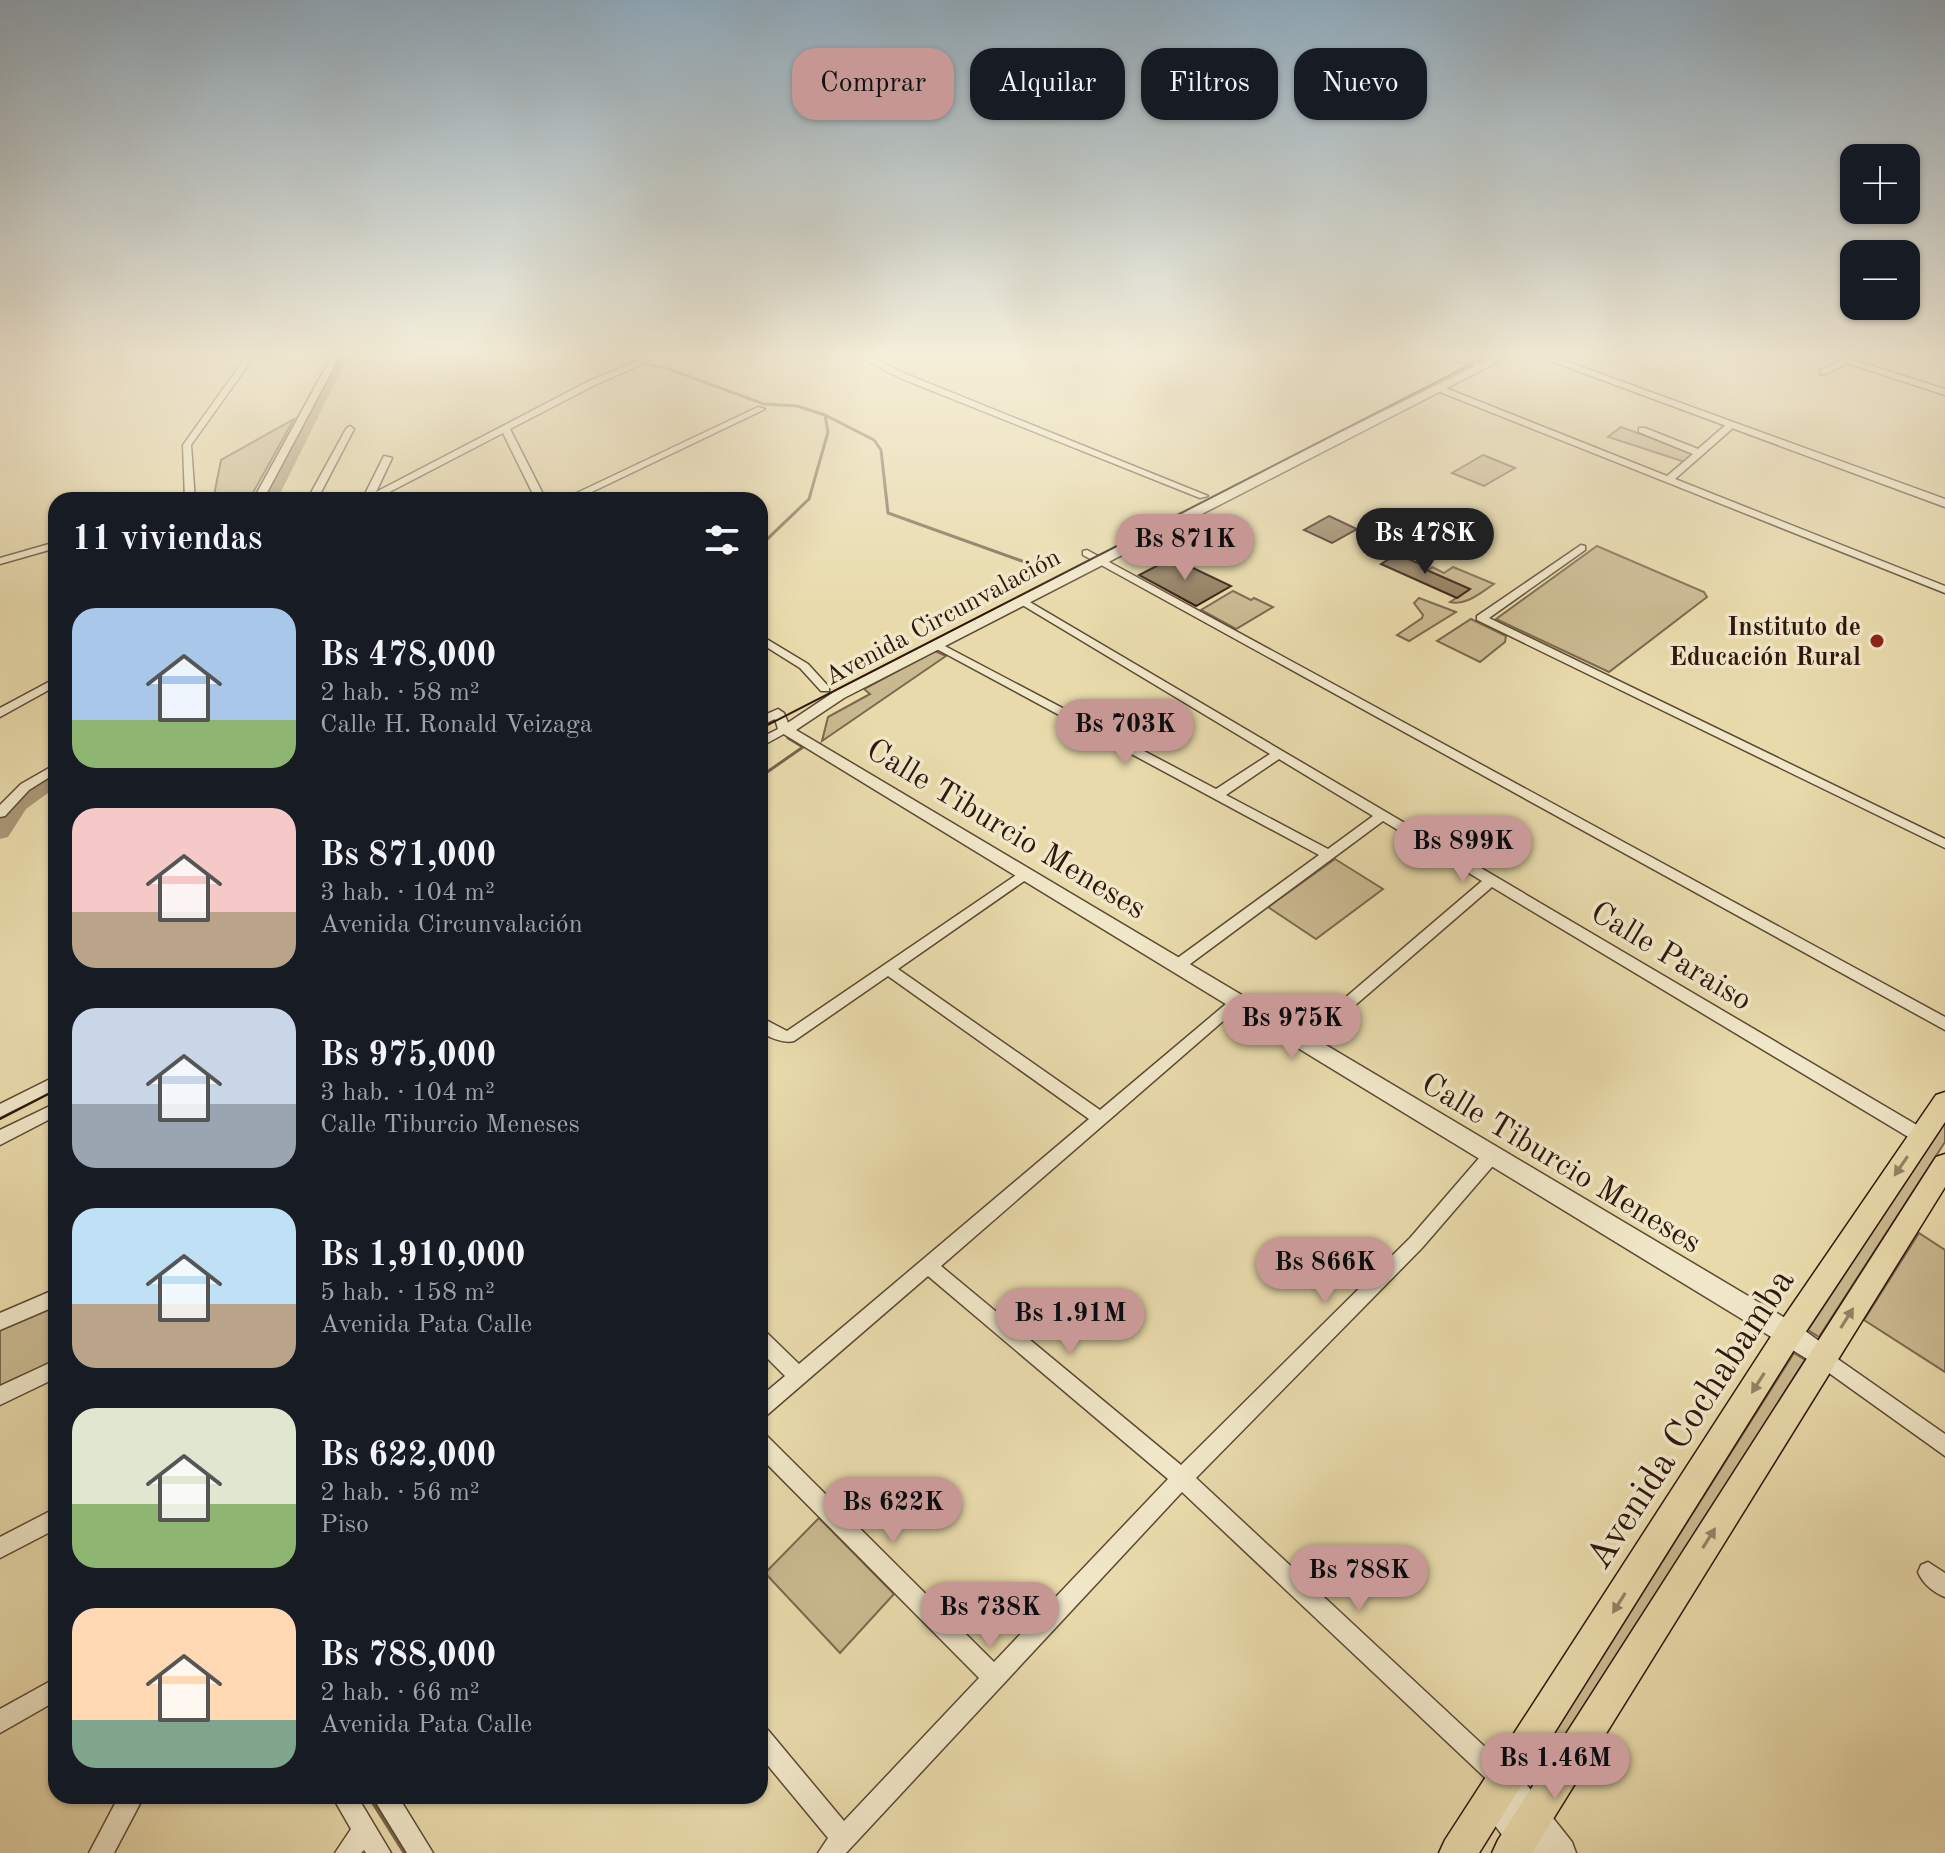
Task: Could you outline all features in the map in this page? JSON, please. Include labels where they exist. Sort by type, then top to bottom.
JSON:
[{"type":"main road","name":"Avenida Cochabamba","points":[[1458,1853],[1789,1333],[1945,1102]]},
{"type":"main road","points":[[1525,1840],[1822,1357],[1945,1165]]},
{"type":"street","points":[[190,440],[187,445],[190,492]]},
{"type":"street","points":[[262,492],[290,440]]},
{"type":"street","points":[[316,492],[344,440]]},
{"type":"street","points":[[382,492],[479,440]]},
{"type":"street","points":[[511,440],[537,492]]},
{"type":"street","points":[[584,492],[694,440]]},
{"type":"street","points":[[1064,440],[1203,496]]},
{"type":"street","name":"Avenida Circunvalación","points":[[782,722],[1023,601],[1094,557],[1331,440]]},
{"type":"street","points":[[1571,440],[1945,590]]},
{"type":"street","points":[[1668,440],[1699,453]]},
{"type":"street","points":[[1669,479],[1713,440]]},
{"type":"street","points":[[1773,440],[1945,503]]},
{"type":"street","points":[[371,492],[387,458]]},
{"type":"street","points":[[0,561],[48,547]]},
{"type":"street","points":[[1581,548],[1481,618],[1945,844]]},
{"type":"street","points":[[1094,557],[1945,1024]]},
{"type":"street","name":"Calle Paraiso","points":[[1023,601],[1921,1136]]},
{"type":"street","points":[[768,643],[804,666],[825,689]]},
{"type":"street","points":[[937,646],[1329,855]]},
{"type":"street","points":[[0,713],[48,686]]},
{"type":"street","points":[[768,722],[782,722]]},
{"type":"street","points":[[768,735],[782,722]]},
{"type":"street","name":"Calle Tiburcio Meneses","points":[[782,722],[1025,874],[1789,1333],[1945,1446]]},
{"type":"street","points":[[1216,795],[1280,753]]},
{"type":"street","points":[[0,813],[25,787],[48,773]]},
{"type":"street","points":[[1177,966],[1383,815]]},
{"type":"street","points":[[768,1029],[789,1037],[1025,874]]},
{"type":"street","points":[[1303,1042],[1492,880]]},
{"type":"street","points":[[888,969],[1101,1119]]},
{"type":"street","points":[[768,1402],[1238,1002]]},
{"type":"street","points":[[0,1111],[48,1086]]},
{"type":"street","points":[[0,1138],[48,1113]]},
{"type":"street","points":[[768,1749],[837,1846],[1182,1478],[1416,1243],[1492,1155]]},
{"type":"street","points":[[930,1267],[1182,1478],[1500,1790],[1525,1840],[1561,1853]]},
{"type":"street","points":[[0,1322],[48,1301]]},
{"type":"street","points":[[768,1346],[799,1377]]},
{"type":"street","points":[[0,1396],[48,1373]]},
{"type":"street","points":[[768,1451],[995,1679]]},
{"type":"street","points":[[0,1548],[48,1522]]},
{"type":"street","points":[[1928,1572],[1945,1587]]},
{"type":"street","points":[[0,1722],[48,1694]]},
{"type":"street","points":[[101,1853],[128,1804]]},
{"type":"street","points":[[349,1804],[379,1853]]},
{"type":"street","points":[[389,1804],[421,1853]]},
{"type":"street","points":[[347,1853],[364,1830]]},
{"type":"shaded area","points":[[256,440],[282,440],[253,492],[215,492],[221,460]]},
{"type":"shaded area","points":[[1619,440],[1658,440],[1693,453],[1685,462]]},
{"type":"shaded area","points":[[1483,455],[1515,468],[1484,486],[1452,473]]},
{"type":"shaded area","points":[[1597,546],[1704,592],[1707,597],[1609,672],[1496,619]]},
{"type":"shaded area","points":[[1432,567],[1444,573],[1453,567],[1494,584],[1467,600],[1450,602],[1469,590],[1428,571]]},
{"type":"shaded area","points":[[1233,591],[1273,607],[1236,629],[1201,610]]},
{"type":"shaded area","points":[[1419,598],[1456,612],[1409,641],[1397,635],[1422,618],[1414,603]]},
{"type":"shaded area","points":[[1471,619],[1506,636],[1505,642],[1480,662],[1437,641]]},
{"type":"shaded area","points":[[935,651],[946,656],[822,741],[828,717],[870,694],[864,689]]},
{"type":"shaded area","points":[[1335,859],[1383,889],[1316,939],[1268,907]]},
{"type":"shaded area","points":[[1945,1121],[1945,1142],[1819,1337],[1808,1330]]},
{"type":"shaded area","points":[[1919,1233],[1945,1250],[1945,1372],[1864,1320]]},
{"type":"shaded area","points":[[48,1306],[48,1364],[0,1387],[0,1327]]},
{"type":"shaded area","points":[[1794,1353],[1805,1360],[1542,1781],[1530,1771]]},
{"type":"shaded area","points":[[819,1518],[894,1594],[840,1653],[768,1576],[768,1570]]},
{"type":"building","points":[[1329,516],[1357,529],[1332,543],[1304,530]]},
{"type":"building","points":[[1397,554],[1470,589],[1457,598],[1381,564]]},
{"type":"building","points":[[1172,558],[1231,586],[1196,606],[1139,575]]},
{"type":"waterway","points":[[273,492],[299,440]]},
{"type":"waterway","points":[[768,538],[809,499],[826,440]]},
{"type":"waterway","points":[[874,440],[881,450],[888,513],[1047,570]]},
{"type":"waterway","points":[[768,771],[803,747],[788,738]]},
{"type":"waterway","points":[[0,832],[18,804],[48,783]]},
{"type":"waterway","points":[[375,1804],[406,1853]]},
{"type":"tram line","points":[[768,725],[1322,440]]},
{"type":"tram line","points":[[0,1119],[48,1094]]},
{"type":"place","name":"Instituto de Educación Rural","points":[[1877,641]]}]
